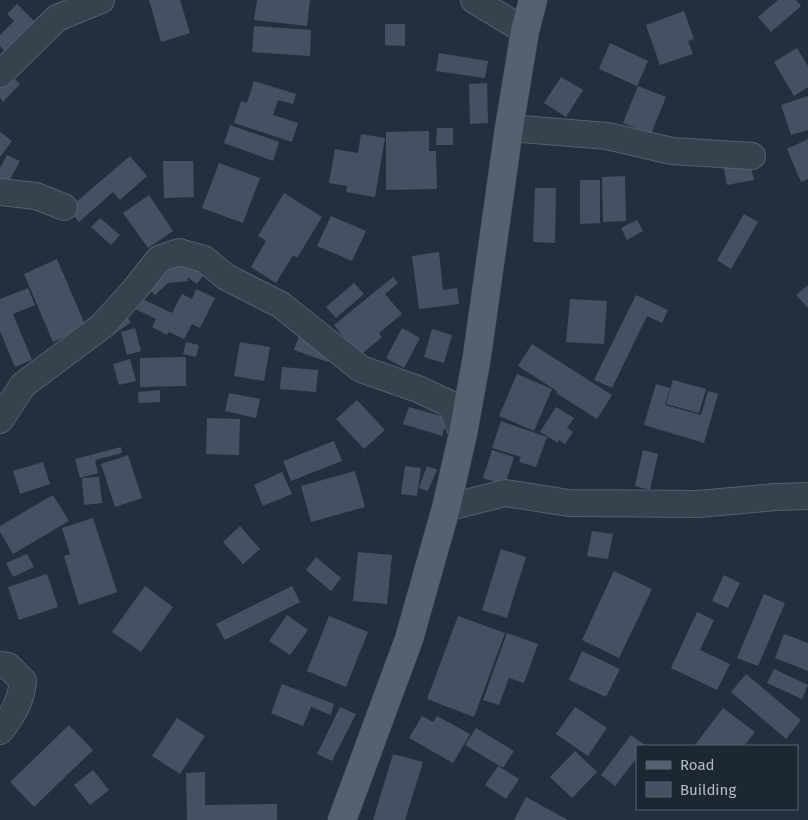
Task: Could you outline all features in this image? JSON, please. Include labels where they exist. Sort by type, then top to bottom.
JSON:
[{"type":"main road","points":[[342,820],[409,639],[446,508],[463,434],[477,356],[509,128],[525,30],[533,0]]},
{"type":"street","points":[[0,74],[57,18],[100,0]]},
{"type":"street","points":[[474,0],[525,30]]},
{"type":"street","points":[[509,128],[607,136],[672,151],[752,156]]},
{"type":"street","points":[[0,192],[36,196],[64,207]]},
{"type":"street","points":[[0,420],[22,385],[102,326],[136,288],[159,258],[179,252],[204,259],[226,277],[281,305],[361,369],[418,388],[450,404],[463,434]]},
{"type":"street","points":[[446,508],[506,493],[569,503],[688,504],[808,496]]},
{"type":"street","points":[[0,664],[8,666],[23,680],[21,695],[9,720],[0,731]]},
{"type":"building","points":[[149,0],[180,0],[190,33],[161,42]]},
{"type":"building","points":[[257,0],[310,0],[307,26],[254,20]]},
{"type":"building","points":[[778,0],[796,0],[801,6],[771,32],[758,17]]},
{"type":"building","points":[[17,4],[37,24],[8,54],[0,46],[0,35],[14,21],[7,14]]},
{"type":"building","points":[[684,11],[694,39],[688,41],[693,54],[660,65],[646,25]]},
{"type":"building","points":[[385,24],[405,24],[405,46],[385,45]]},
{"type":"building","points":[[254,26],[311,30],[310,56],[252,52]]},
{"type":"building","points":[[610,43],[648,61],[637,86],[599,69]]},
{"type":"building","points":[[797,48],[808,66],[808,87],[794,96],[774,62]]},
{"type":"building","points":[[439,53],[488,61],[485,78],[436,71]]},
{"type":"building","points":[[8,73],[20,84],[3,102],[0,98],[0,81]]},
{"type":"building","points":[[561,77],[583,90],[566,117],[544,103]]},
{"type":"building","points":[[254,81],[296,94],[293,104],[278,100],[273,115],[298,123],[292,142],[234,123],[241,101],[247,103]]},
{"type":"building","points":[[487,83],[488,123],[470,124],[469,84]]},
{"type":"building","points":[[638,86],[666,97],[651,134],[623,123]]},
{"type":"building","points":[[808,96],[808,130],[791,135],[781,105]]},
{"type":"building","points":[[230,125],[279,142],[273,161],[224,143]]},
{"type":"building","points":[[437,128],[453,128],[453,145],[436,145]]},
{"type":"building","points":[[429,131],[429,151],[436,151],[437,189],[386,190],[386,132]]},
{"type":"building","points":[[0,132],[12,141],[0,157]]},
{"type":"building","points":[[361,134],[385,138],[375,197],[346,192],[347,186],[329,183],[335,149],[358,153]]},
{"type":"building","points":[[808,139],[808,179],[801,182],[787,149]]},
{"type":"building","points":[[7,155],[20,161],[7,185],[0,181],[0,168]]},
{"type":"building","points":[[130,156],[147,176],[120,200],[113,192],[79,222],[68,209]]},
{"type":"building","points":[[749,158],[754,180],[727,185],[723,163]]},
{"type":"building","points":[[163,161],[193,161],[194,197],[164,198]]},
{"type":"building","points":[[219,163],[260,178],[243,223],[202,208]]},
{"type":"building","points":[[625,176],[626,221],[603,222],[602,177]]},
{"type":"building","points":[[580,180],[600,180],[600,223],[580,224]]},
{"type":"building","points":[[535,188],[556,188],[555,243],[533,242]]},
{"type":"building","points":[[284,193],[322,217],[297,258],[293,255],[276,283],[251,267],[266,241],[258,236]]},
{"type":"building","points":[[149,195],[173,231],[148,248],[123,213]]},
{"type":"building","points":[[744,214],[758,222],[731,269],[717,260]]},
{"type":"building","points":[[331,216],[366,231],[352,261],[317,246]]},
{"type":"building","points":[[100,218],[120,235],[111,245],[91,227]]},
{"type":"building","points":[[637,220],[643,231],[627,240],[621,228]]},
{"type":"building","points":[[439,252],[443,290],[457,288],[459,304],[419,309],[412,256]]},
{"type":"building","points":[[57,259],[86,327],[53,342],[24,274]]},
{"type":"building","points":[[185,262],[206,272],[197,284],[187,277],[188,281],[168,283],[155,295],[143,283],[165,263]]},
{"type":"building","points":[[393,277],[398,283],[385,294],[402,314],[379,333],[382,337],[359,356],[334,325]]},
{"type":"building","points":[[354,283],[364,294],[336,318],[326,307]]},
{"type":"building","points":[[808,285],[808,308],[796,295]]},
{"type":"building","points":[[28,288],[35,305],[13,314],[32,360],[15,367],[0,331],[0,299]]},
{"type":"building","points":[[196,289],[215,298],[200,328],[192,324],[184,339],[169,332],[167,335],[152,327],[156,319],[129,306],[134,295],[172,313],[182,294],[192,299]]},
{"type":"building","points":[[636,295],[668,310],[662,323],[647,316],[612,388],[594,380]]},
{"type":"building","points":[[570,299],[607,301],[604,344],[566,342]]},
{"type":"building","points":[[123,311],[131,322],[112,336],[104,326]]},
{"type":"building","points":[[135,328],[141,351],[127,355],[121,332]]},
{"type":"building","points":[[402,328],[420,338],[404,368],[386,358]]},
{"type":"building","points":[[432,329],[452,335],[444,363],[424,357]]},
{"type":"building","points":[[299,336],[333,348],[328,362],[294,350]]},
{"type":"building","points":[[186,342],[199,345],[196,357],[183,354]]},
{"type":"building","points":[[240,342],[270,347],[264,381],[234,376]]},
{"type":"building","points":[[532,344],[612,395],[597,419],[518,366]]},
{"type":"building","points":[[186,357],[186,386],[140,387],[140,358]]},
{"type":"building","points":[[130,359],[136,381],[119,385],[113,364]]},
{"type":"building","points":[[282,367],[318,370],[316,392],[280,389]]},
{"type":"building","points":[[517,374],[552,389],[534,431],[499,416]]},
{"type":"building","points":[[673,380],[706,389],[699,413],[666,404]]},
{"type":"building","points":[[656,384],[670,388],[665,405],[701,415],[708,391],[718,394],[704,443],[644,425]]},
{"type":"building","points":[[160,390],[160,402],[139,403],[138,392]]},
{"type":"building","points":[[229,393],[260,399],[256,418],[225,411]]},
{"type":"building","points":[[357,400],[385,430],[364,449],[336,419]]},
{"type":"building","points":[[409,407],[448,418],[442,436],[403,424]]},
{"type":"building","points":[[556,407],[574,418],[567,428],[573,432],[565,444],[559,440],[558,443],[540,432]]},
{"type":"building","points":[[207,418],[240,419],[239,455],[206,454]]},
{"type":"building","points":[[501,421],[547,437],[536,467],[519,462],[521,457],[492,448]]},
{"type":"building","points":[[334,441],[342,461],[291,481],[283,461]]},
{"type":"building","points":[[121,447],[122,453],[95,460],[98,473],[80,478],[75,459]]},
{"type":"building","points":[[492,450],[514,457],[505,485],[483,478]]},
{"type":"building","points":[[643,450],[658,454],[650,490],[635,486]]},
{"type":"building","points":[[128,455],[142,498],[115,507],[101,464]]},
{"type":"building","points":[[43,462],[50,484],[20,494],[13,471]]},
{"type":"building","points":[[405,466],[421,468],[417,496],[401,494]]},
{"type":"building","points":[[427,466],[437,470],[428,491],[419,488]]},
{"type":"building","points":[[355,471],[365,507],[311,522],[301,486]]},
{"type":"building","points":[[282,472],[292,494],[263,506],[254,485]]},
{"type":"building","points":[[99,477],[102,503],[84,505],[82,478]]},
{"type":"building","points":[[53,495],[69,521],[13,554],[0,532],[0,526]]},
{"type":"building","points":[[93,518],[117,592],[79,605],[64,556],[70,554],[62,528]]},
{"type":"building","points":[[240,526],[260,549],[243,564],[223,542]]},
{"type":"building","points":[[592,531],[613,534],[608,559],[587,556]]},
{"type":"building","points":[[501,549],[526,557],[507,618],[482,610]]},
{"type":"building","points":[[358,552],[392,555],[387,604],[353,601]]},
{"type":"building","points":[[27,554],[34,567],[13,577],[6,563]]},
{"type":"building","points":[[316,557],[341,578],[331,591],[306,570]]},
{"type":"building","points":[[614,571],[652,589],[619,658],[582,640]]},
{"type":"building","points":[[47,574],[58,607],[19,620],[8,587]]},
{"type":"building","points":[[724,575],[740,583],[728,608],[712,601]]},
{"type":"building","points":[[145,586],[173,607],[141,652],[112,632]]},
{"type":"building","points":[[292,586],[300,602],[225,640],[216,624]]},
{"type":"building","points":[[764,594],[785,603],[758,666],[737,658]]},
{"type":"building","points":[[697,612],[714,620],[700,650],[730,664],[717,690],[671,668]]},
{"type":"building","points":[[287,615],[308,630],[290,655],[269,641]]},
{"type":"building","points":[[329,616],[368,632],[346,687],[307,671]]},
{"type":"building","points":[[458,616],[505,633],[474,717],[427,699]]},
{"type":"building","points":[[507,633],[538,644],[524,683],[509,678],[499,705],[483,700]]},
{"type":"building","points":[[784,634],[808,643],[808,671],[775,658]]},
{"type":"building","points":[[582,651],[620,669],[606,697],[569,680]]},
{"type":"building","points":[[774,669],[808,685],[802,699],[767,683]]},
{"type":"building","points":[[746,674],[801,720],[786,739],[731,692]]},
{"type":"building","points":[[282,684],[334,704],[331,715],[311,707],[303,726],[271,713]]},
{"type":"building","points":[[340,707],[356,714],[332,761],[317,754]]},
{"type":"building","points":[[575,707],[607,728],[588,756],[556,734]]},
{"type":"building","points":[[723,708],[755,732],[745,745],[695,745]]},
{"type":"building","points":[[422,716],[433,722],[437,716],[470,734],[453,763],[409,738]]},
{"type":"building","points":[[177,718],[205,736],[180,774],[152,756]]},
{"type":"building","points":[[69,725],[93,750],[34,807],[10,782]]},
{"type":"building","points":[[476,728],[514,751],[503,768],[465,745]]},
{"type":"building","points":[[631,735],[645,745],[636,745],[636,760],[615,786],[601,775]]},
{"type":"building","points":[[575,751],[597,772],[572,798],[550,777]]},
{"type":"building","points":[[393,754],[423,762],[405,820],[373,820]]},
{"type":"building","points":[[498,766],[519,779],[506,799],[485,785]]},
{"type":"building","points":[[93,770],[109,790],[90,805],[74,785]]},
{"type":"building","points":[[205,772],[205,805],[277,804],[277,820],[187,820],[186,773]]},
{"type":"building","points":[[526,797],[568,820],[514,820]]}]
